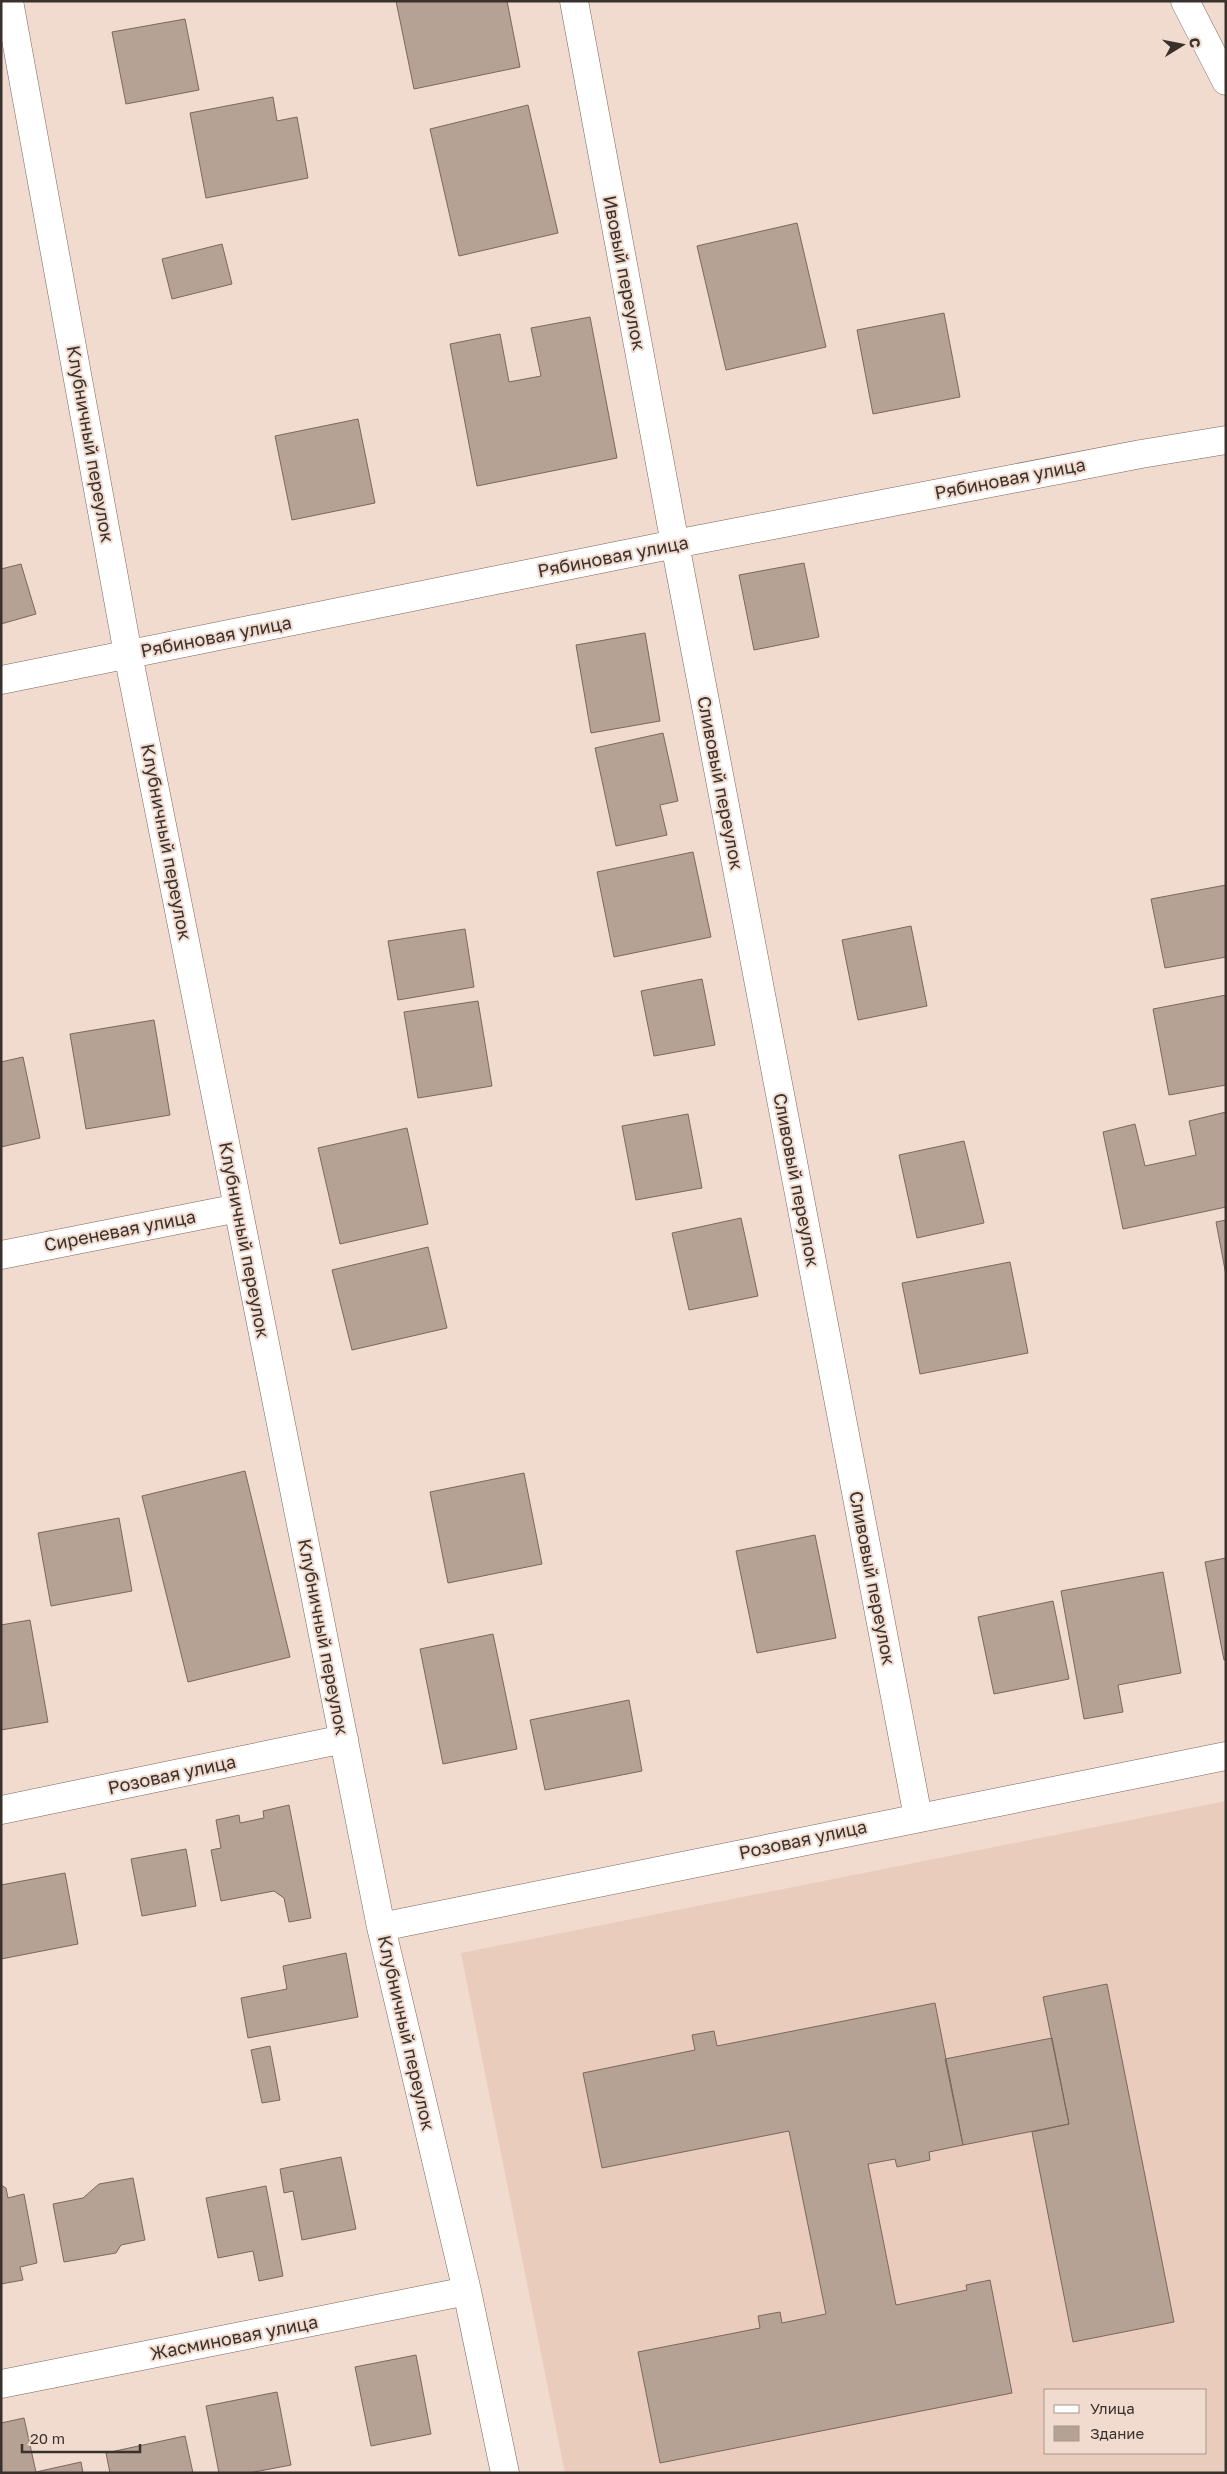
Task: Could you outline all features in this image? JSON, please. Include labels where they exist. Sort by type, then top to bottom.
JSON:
[{"type":"street","name":"Клубничный переулок","points":[[9,1],[128,654],[380,1926],[467,2291],[505,2473]]},
{"type":"street","name":"Ивовый переулок","points":[[574,1],[675,544]]},
{"type":"street","points":[[1185,1],[1226,81]]},
{"type":"street","name":"Рябиновая улица","points":[[1,680],[675,544],[1141,454],[1226,440]]},
{"type":"street","name":"Сливовый переулок","points":[[675,544],[918,1817]]},
{"type":"street","name":"Сиреневая улица","points":[[1,1255],[238,1208]]},
{"type":"street","name":"Розовая улица","points":[[1,1810],[344,1739]]},
{"type":"street","name":"Розовая улица","points":[[380,1926],[1226,1756]]},
{"type":"street","name":"Жасминовая улица","points":[[1,2384],[467,2291]]},
{"type":"shaded area","points":[[1226,1801],[1226,2473],[565,2473],[461,1953]]},
{"type":"building","points":[[396,1],[507,1],[520,67],[414,89]]},
{"type":"building","points":[[185,19],[199,90],[126,104],[112,32]]},
{"type":"building","points":[[273,97],[277,121],[297,117],[308,178],[206,198],[190,113]]},
{"type":"building","points":[[528,105],[558,233],[459,256],[430,129]]},
{"type":"building","points":[[797,223],[826,347],[726,370],[697,246]]},
{"type":"building","points":[[222,244],[232,284],[172,299],[162,259]]},
{"type":"building","points":[[944,313],[960,397],[873,414],[857,330]]},
{"type":"building","points":[[590,317],[617,458],[477,486],[450,344],[500,334],[509,382],[541,376],[531,328]]},
{"type":"building","points":[[358,419],[375,503],[292,520],[275,436]]},
{"type":"building","points":[[804,563],[819,637],[754,650],[739,575]]},
{"type":"building","points":[[21,564],[36,614],[1,624],[1,569]]},
{"type":"building","points":[[645,633],[660,721],[591,733],[576,645]]},
{"type":"building","points":[[663,733],[678,801],[660,805],[667,835],[616,846],[595,748]]},
{"type":"building","points":[[693,852],[711,937],[614,957],[597,872]]},
{"type":"building","points":[[1226,885],[1226,957],[1165,968],[1151,899]]},
{"type":"building","points":[[911,926],[927,1006],[858,1020],[842,940]]},
{"type":"building","points":[[465,929],[474,987],[398,1000],[388,941]]},
{"type":"building","points":[[702,979],[715,1045],[654,1056],[641,991]]},
{"type":"building","points":[[1226,995],[1226,1085],[1169,1095],[1153,1009]]},
{"type":"building","points":[[478,1001],[492,1086],[418,1098],[404,1012]]},
{"type":"building","points":[[154,1020],[170,1115],[86,1129],[70,1034]]},
{"type":"building","points":[[23,1057],[40,1138],[1,1147],[1,1062]]},
{"type":"building","points":[[1226,1112],[1226,1207],[1123,1229],[1103,1132],[1135,1124],[1145,1166],[1196,1155],[1189,1121]]},
{"type":"building","points":[[688,1114],[702,1188],[636,1200],[622,1126]]},
{"type":"building","points":[[407,1128],[428,1224],[340,1244],[318,1148]]},
{"type":"building","points":[[964,1141],[984,1223],[917,1238],[899,1155]]},
{"type":"building","points":[[741,1218],[758,1296],[689,1310],[672,1233]]},
{"type":"building","points":[[1226,1220],[1226,1275],[1216,1222]]},
{"type":"building","points":[[428,1247],[447,1328],[352,1350],[332,1270]]},
{"type":"building","points":[[1010,1262],[1028,1353],[920,1374],[902,1283]]},
{"type":"building","points":[[245,1471],[290,1657],[188,1682],[142,1496]]},
{"type":"building","points":[[524,1473],[542,1564],[448,1583],[430,1492]]},
{"type":"building","points":[[119,1518],[132,1591],[51,1606],[38,1533]]},
{"type":"building","points":[[815,1535],[836,1638],[757,1653],[736,1551]]},
{"type":"building","points":[[1226,1558],[1226,1660],[1224,1660],[1205,1562]]},
{"type":"building","points":[[1163,1572],[1181,1673],[1118,1685],[1123,1712],[1084,1719],[1061,1591]]},
{"type":"building","points":[[1053,1601],[1069,1679],[994,1694],[978,1617]]},
{"type":"building","points":[[30,1620],[48,1722],[1,1730],[1,1625]]},
{"type":"building","points":[[493,1634],[517,1749],[443,1764],[420,1649]]},
{"type":"building","points":[[629,1700],[642,1771],[545,1790],[530,1720]]},
{"type":"building","points":[[289,1805],[311,1918],[289,1922],[284,1898],[274,1891],[221,1901],[211,1850],[221,1848],[216,1820],[239,1815],[240,1823],[264,1818],[263,1811]]},
{"type":"building","points":[[186,1849],[196,1906],[142,1916],[131,1859]]},
{"type":"building","points":[[65,1873],[78,1944],[1,1959],[1,1885]]},
{"type":"building","points":[[346,1953],[358,2017],[248,2038],[241,1998],[287,1989],[283,1966]]},
{"type":"building","points":[[1107,1984],[1174,2322],[1073,2342],[1032,2132],[1069,2124],[1043,1997]]},
{"type":"building","points":[[935,2003],[963,2145],[929,2152],[930,2160],[897,2167],[895,2159],[868,2164],[896,2305],[967,2290],[966,2285],[990,2280],[1012,2393],[660,2463],[638,2352],[760,2328],[758,2316],[780,2312],[782,2323],[826,2314],[789,2131],[602,2168],[583,2073],[695,2050],[692,2035],[714,2031],[717,2046]]},
{"type":"building","points":[[1052,2038],[1069,2124],[963,2145],[945,2059]]},
{"type":"building","points":[[270,2046],[280,2100],[262,2103],[251,2050]]},
{"type":"building","points":[[341,2157],[356,2229],[302,2240],[293,2191],[284,2193],[280,2169]]},
{"type":"building","points":[[133,2178],[145,2240],[121,2245],[116,2253],[64,2262],[53,2204],[83,2198],[99,2184]]},
{"type":"building","points":[[1,2185],[6,2188],[8,2198],[24,2194],[37,2263],[20,2267],[23,2280],[1,2284]]},
{"type":"building","points":[[266,2186],[283,2276],[259,2281],[253,2251],[218,2258],[206,2198]]},
{"type":"building","points":[[416,2355],[431,2434],[371,2446],[355,2367]]},
{"type":"building","points":[[277,2392],[291,2465],[249,2473],[219,2473],[206,2406]]},
{"type":"building","points":[[24,2418],[36,2472],[81,2462],[83,2473],[1,2473],[1,2423]]},
{"type":"building","points":[[185,2436],[193,2473],[110,2473],[106,2453]]}]
